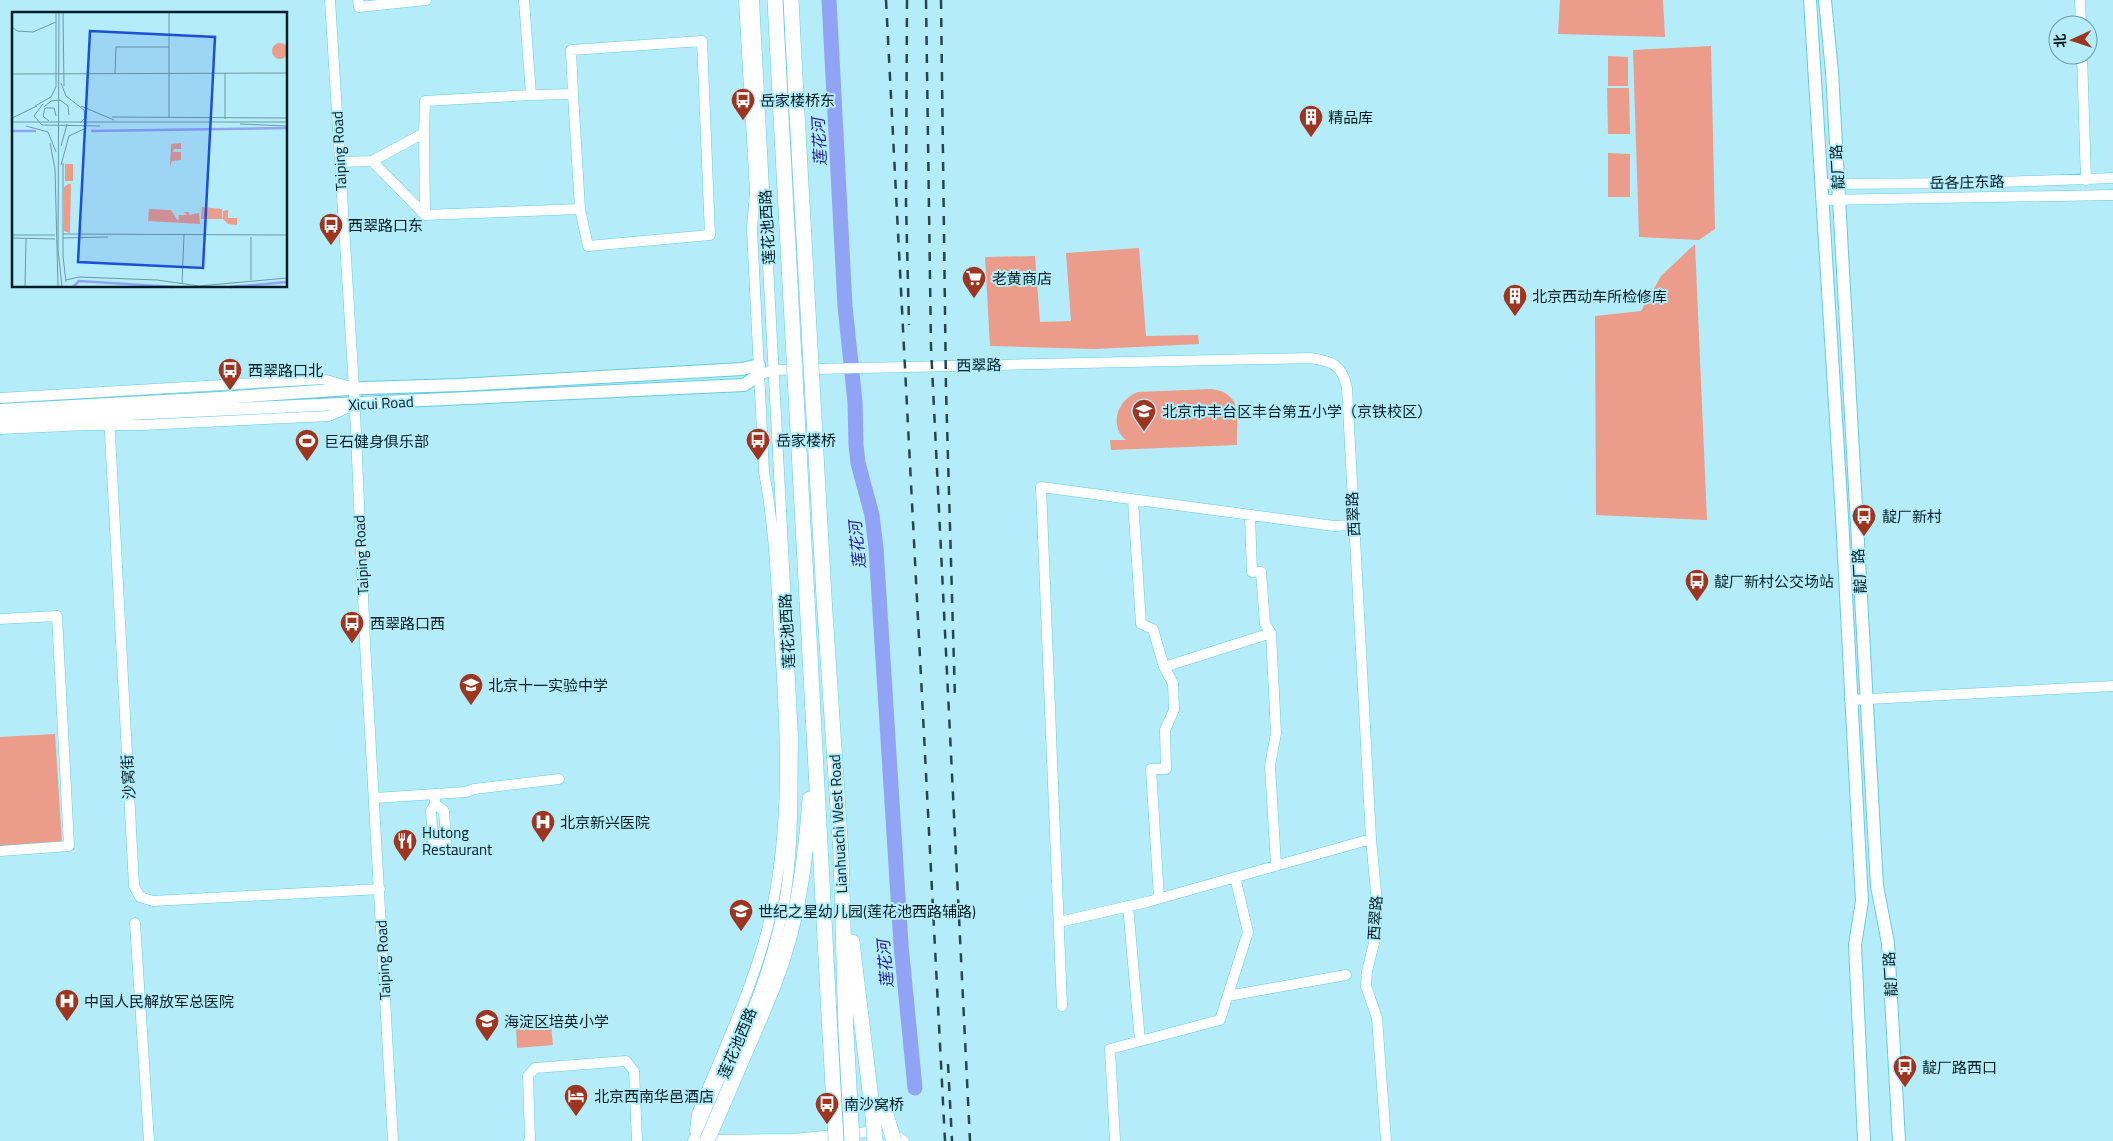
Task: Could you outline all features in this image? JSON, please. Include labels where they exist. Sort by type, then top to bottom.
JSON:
[{"type":"highway","points":[[775,0],[788,96]]},
{"type":"highway","points":[[788,96],[791,0]]},
{"type":"highway","name":"Lianhuachi West Road","points":[[788,96],[841,854],[846,1032],[852,1141]]},
{"type":"highway","name":"Lianhuachi West Road","points":[[788,96],[807,599],[836,1141]]},
{"type":"highway","points":[[698,1141],[762,1013],[790,940],[806,857],[815,738]]},
{"type":"highway","points":[[841,854],[865,1047],[879,1114],[894,1141]]},
{"type":"highway","points":[[875,1141],[879,1114]]},
{"type":"main road","points":[[1810,0],[1842,517],[1850,700],[1862,901],[1854,945],[1864,1141]]},
{"type":"main road","name":"靛厂路","points":[[1825,0],[1832,72],[1877,886],[1888,943],[1899,1141]]},
{"type":"main road","name":"Xicui Road","points":[[0,410],[209,399],[354,388],[459,385],[759,370]]},
{"type":"main road","name":"Xicui Road","points":[[0,420],[109,420],[354,404],[744,385],[759,370]]},
{"type":"street","name":"Taiping Road","points":[[330,0],[354,388],[365,643],[393,1141]]},
{"type":"street","points":[[358,0],[358,6],[426,0]]},
{"type":"street","points":[[524,0],[531,95]]},
{"type":"street","name":"莲花池西路","points":[[698,1141],[697,1114],[748,990],[766,935],[778,876],[784,822],[785,739],[783,694],[771,510],[764,472],[752,229],[755,192],[744,0]]},
{"type":"street","name":"莲花池西路","points":[[698,1141],[706,1115],[758,995],[777,936],[790,854],[793,737],[754,0]]},
{"type":"street","points":[[2080,0],[2080,15]]},
{"type":"street","points":[[702,41],[710,235],[588,246],[580,209],[571,50],[702,41]]},
{"type":"street","points":[[2082,65],[2086,180]]},
{"type":"street","points":[[425,215],[424,101],[573,94]]},
{"type":"street","points":[[340,162],[372,161],[424,133]]},
{"type":"street","points":[[372,161],[425,215],[580,209]]},
{"type":"street","name":"岳各庄东路","points":[[1821,184],[1973,183],[2113,178]]},
{"type":"street","name":"岳各庄东路","points":[[1822,200],[2113,195]]},
{"type":"street","name":"西翠路","points":[[759,370],[1310,358],[1325,360],[1340,370],[1344,376],[1347,388],[1371,839],[1376,871],[1376,935],[1367,972],[1366,986],[1377,1018],[1386,1141]]},
{"type":"street","points":[[0,398],[215,387],[322,379],[354,388]]},
{"type":"street","points":[[0,429],[109,420]]},
{"type":"street","name":"沙窝街","points":[[109,420],[134,886],[140,897],[153,901],[380,889]]},
{"type":"street","points":[[1062,1006],[1041,487],[1250,516],[1334,526],[1353,525]]},
{"type":"street","points":[[1133,500],[1141,624],[1153,629],[1164,667],[1173,683],[1174,710],[1165,730],[1166,769],[1151,769],[1159,898]]},
{"type":"street","points":[[1250,516],[1252,572],[1261,572],[1265,624],[1271,633],[1276,733],[1270,766],[1276,865]]},
{"type":"street","points":[[0,619],[57,616],[69,846],[0,851]]},
{"type":"street","points":[[1164,667],[1271,633]]},
{"type":"street","points":[[1850,700],[2113,686]]},
{"type":"street","points":[[375,798],[435,799],[474,789],[559,779]]},
{"type":"street","points":[[1059,922],[1159,898],[1371,839]]},
{"type":"street","points":[[1115,1141],[1110,1049],[1220,1020],[1248,932],[1235,877]]},
{"type":"street","points":[[1128,906],[1140,1041]]},
{"type":"street","points":[[135,923],[149,1141]]},
{"type":"street","points":[[1228,996],[1346,975]]},
{"type":"street","points":[[529,1141],[528,1076],[531,1070],[535,1068],[626,1060],[634,1071],[637,1141]]},
{"type":"street","points":[[698,1141],[793,1139],[878,1131],[896,1134],[904,1141]]},
{"type":"shaded area","points":[[1560,0],[1663,0],[1665,37],[1558,34]]},
{"type":"shaded area","points":[[1711,46],[1715,229],[1699,240],[1639,237],[1633,50]]},
{"type":"shaded area","points":[[1608,56],[1628,57],[1628,86],[1608,86]]},
{"type":"shaded area","points":[[1607,88],[1629,88],[1630,134],[1608,134]]},
{"type":"shaded area","points":[[1608,153],[1630,154],[1630,197],[1608,197]]},
{"type":"shaded area","points":[[1695,244],[1707,520],[1596,515],[1595,316],[1641,311],[1661,276]]},
{"type":"shaded area","points":[[1139,248],[1146,336],[1198,335],[1199,344],[1094,349],[990,346],[985,257],[1035,256],[1040,322],[1071,321],[1066,253]]},
{"type":"shaded area","points":[[1211,389],[1222,392],[1234,402],[1237,417],[1237,445],[1111,450],[1110,440],[1126,440],[1117,427],[1117,420],[1121,406],[1131,395],[1138,392]]},
{"type":"shaded area","points":[[55,734],[62,843],[0,847],[0,737]]},
{"type":"shaded area","points":[[551,1026],[553,1045],[517,1048],[516,1029]]},
{"type":"waterway","name":"莲花河","points":[[829,0],[845,306],[855,402],[858,463],[872,515],[876,548],[901,945],[915,1088]]},
{"type":"railway","points":[[886,0],[945,1141]]},
{"type":"railway","points":[[907,0],[906,203],[909,325]]},
{"type":"railway","points":[[926,0],[931,347],[970,1141]]},
{"type":"railway","points":[[941,0],[946,389],[955,699]]},
{"type":"railway","points":[[948,1064],[952,1141]]},
{"type":"place","name":"岳家楼桥东","points":[[743,121]]},
{"type":"place","name":"精品库","points":[[1311,138]]},
{"type":"place","name":"西翠路口东","points":[[331,246]]},
{"type":"place","name":"老黄商店","points":[[974,299]]},
{"type":"place","name":"北京西动车所检修库","points":[[1515,317]]},
{"type":"place","name":"西翠路口北","points":[[230,391]]},
{"type":"place","name":"北京市丰台区丰台第五小学（京铁校区）","points":[[1144,432]]},
{"type":"place","name":"岳家楼桥","points":[[758,461]]},
{"type":"place","name":"巨石健身俱乐部","points":[[307,462]]},
{"type":"place","name":"靛厂新村","points":[[1864,537]]},
{"type":"place","name":"靛厂新村公交场站","points":[[1697,602]]},
{"type":"place","name":"西翠路口西","points":[[352,644]]},
{"type":"place","name":"北京十一实验中学","points":[[471,706]]},
{"type":"place","name":"北京新兴医院","points":[[543,843]]},
{"type":"place","name":"Hutong Restaurant","points":[[405,862]]},
{"type":"place","name":"世纪之星幼儿园(莲花池西路辅路)","points":[[741,932]]},
{"type":"place","name":"中国人民解放军总医院","points":[[67,1022]]},
{"type":"place","name":"海淀区培英小学","points":[[487,1042]]},
{"type":"place","name":"靛厂路西口","points":[[1905,1088]]},
{"type":"place","name":"北京西南华邑酒店","points":[[576,1117]]},
{"type":"place","name":"南沙窝桥","points":[[827,1125]]}]
